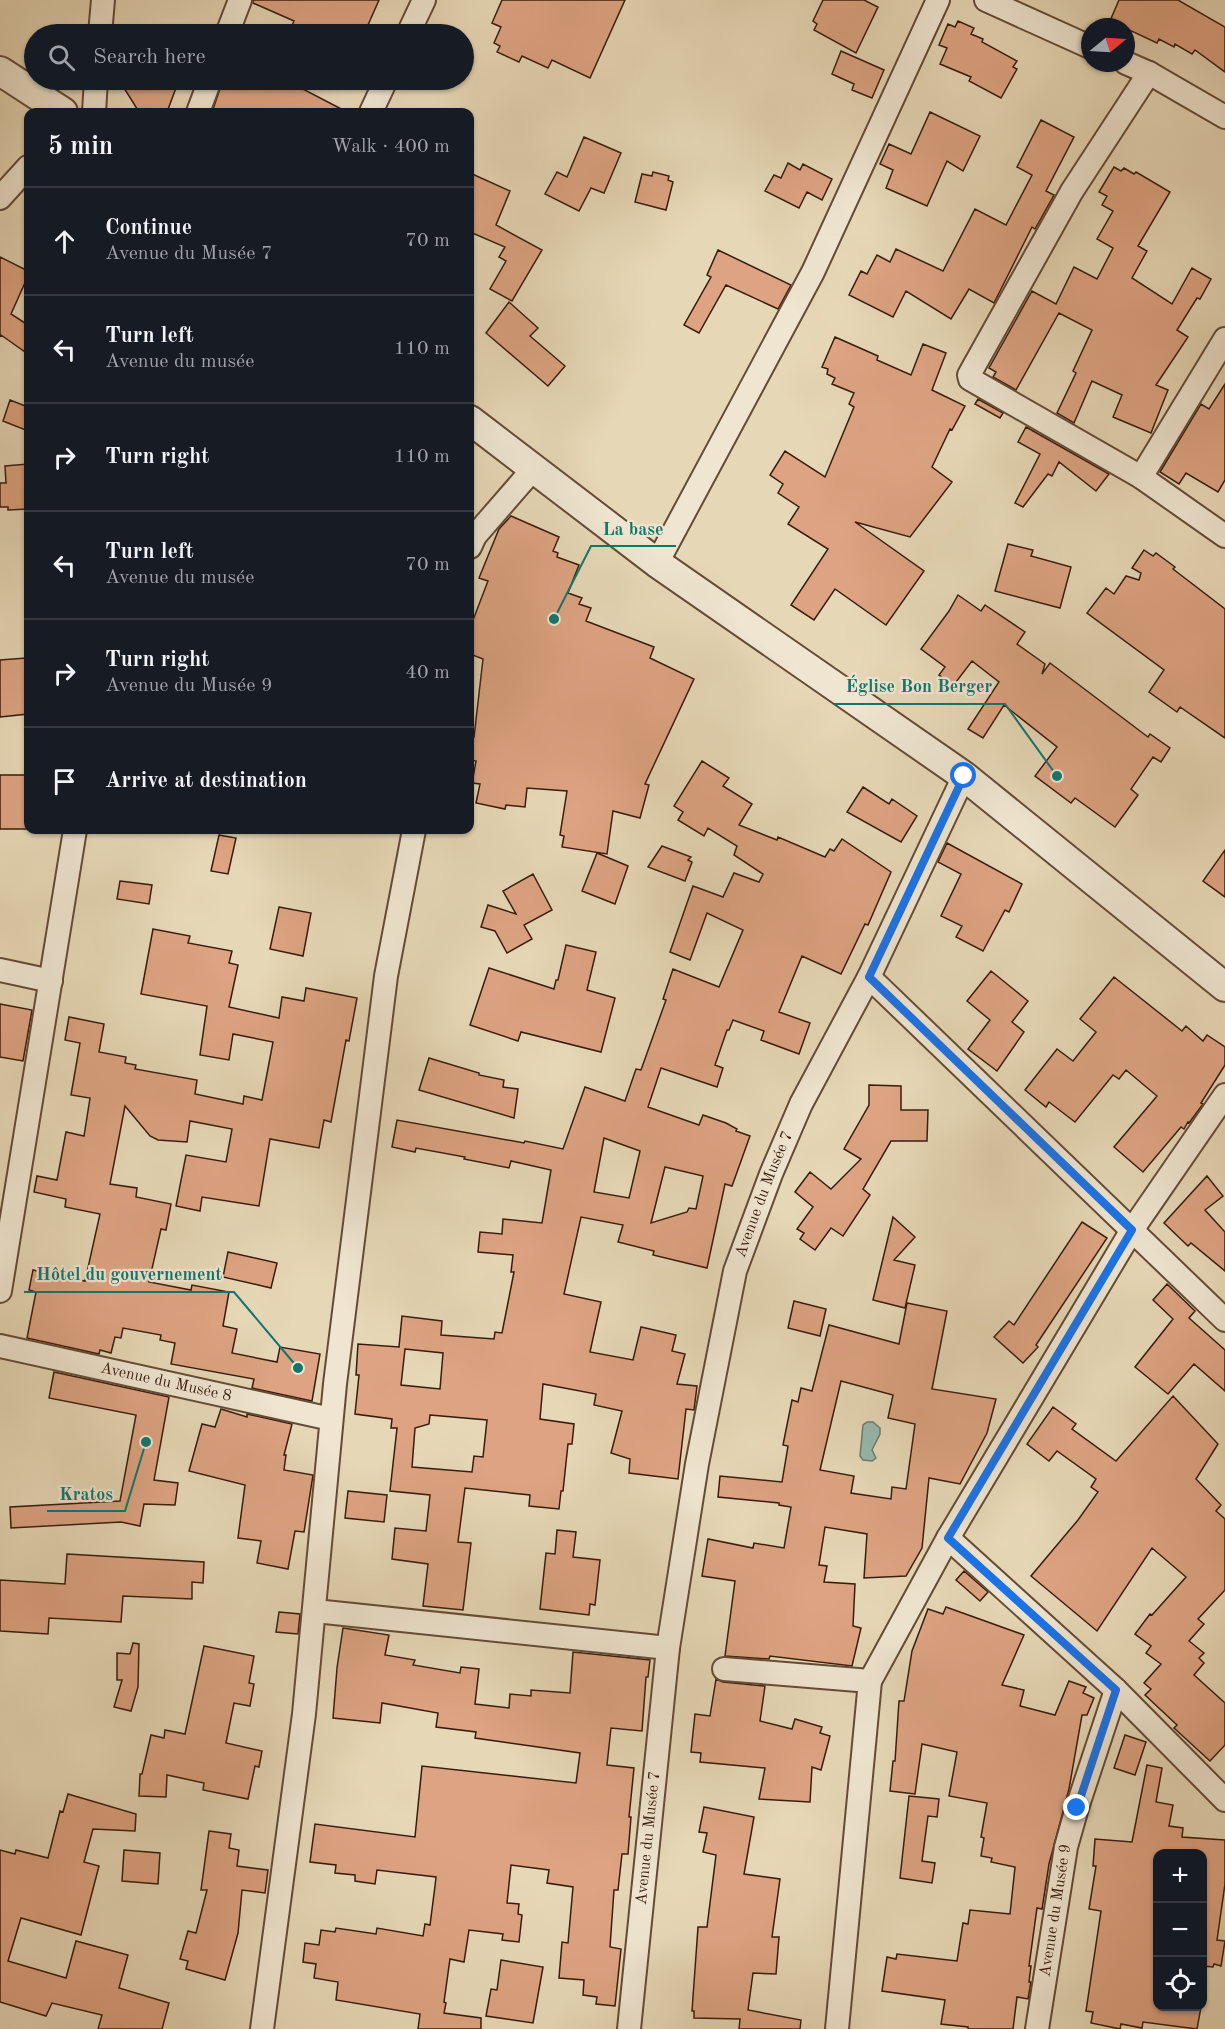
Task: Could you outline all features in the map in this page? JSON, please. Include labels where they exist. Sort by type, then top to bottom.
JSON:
[{"type":"street","points":[[101,24],[103,0]]},
{"type":"street","points":[[231,24],[240,0]]},
{"type":"street","points":[[413,24],[424,0]]},
{"type":"street","points":[[657,563],[813,272],[939,0]]},
{"type":"street","points":[[986,0],[1081,42]]},
{"type":"street","points":[[1135,67],[1225,117]]},
{"type":"street","points":[[0,71],[24,87]]},
{"type":"street","points":[[1149,73],[1072,191],[969,375],[970,379],[1141,477],[1225,536]]},
{"type":"street","points":[[29,90],[57,108]]},
{"type":"street","points":[[94,108],[95,90]]},
{"type":"street","points":[[200,108],[206,90]]},
{"type":"street","points":[[372,108],[381,90]]},
{"type":"street","points":[[0,198],[24,171]]},
{"type":"street","points":[[1141,477],[1225,339]]},
{"type":"street","points":[[474,423],[657,563],[964,776],[1225,987]]},
{"type":"street","points":[[474,538],[534,468]]},
{"type":"street","name":"Avenue du Musée 7","points":[[629,2029],[668,1648],[697,1464],[735,1271],[771,1174],[801,1104],[869,977],[964,776]]},
{"type":"street","points":[[0,1291],[74,834]]},
{"type":"street","points":[[262,2029],[303,1725],[331,1419],[386,976],[413,834]]},
{"type":"street","points":[[0,970],[51,981]]},
{"type":"street","points":[[869,977],[1225,1320]]},
{"type":"street","points":[[837,2029],[870,1681],[948,1538],[1132,1230],[1225,1095]]},
{"type":"street","name":"Avenue du Musée 8","points":[[0,1346],[331,1419]]},
{"type":"street","points":[[948,1538],[1116,1690],[1225,1800]]},
{"type":"street","points":[[315,1611],[668,1648]]},
{"type":"street","points":[[724,1669],[870,1681]]},
{"type":"street","name":"Avenue du Musée 9","points":[[1037,2029],[1066,1847],[1116,1690]]},
{"type":"water","points":[[873,1422],[880,1428],[880,1434],[872,1450],[876,1458],[872,1461],[863,1460],[860,1456],[863,1425]]},
{"type":"building","points":[[253,0],[379,0],[368,24],[293,24],[294,21],[253,3]]},
{"type":"building","points":[[502,0],[625,0],[590,78],[552,60],[548,68],[522,56],[519,62],[497,52],[500,46],[494,43],[501,27],[492,23]]},
{"type":"building","points":[[823,0],[864,0],[878,7],[856,53],[814,30],[817,24],[813,21]]},
{"type":"building","points":[[1119,0],[1178,0],[1225,27],[1225,72],[1195,50],[1192,54],[1175,44],[1174,47],[1159,39],[1157,43],[1135,33],[1135,18],[1111,18]]},
{"type":"building","points":[[958,21],[974,28],[971,34],[983,39],[982,42],[1017,61],[1013,67],[1017,69],[1001,98],[969,81],[971,77],[940,64],[947,48],[939,45],[948,24],[955,27]]},
{"type":"building","points":[[841,51],[884,70],[872,98],[852,90],[854,84],[832,74]]},
{"type":"building","points":[[125,90],[175,90],[168,108],[136,108]]},
{"type":"building","points":[[220,90],[305,90],[339,108],[213,108]]},
{"type":"building","points":[[930,112],[980,136],[963,171],[947,161],[927,206],[886,188],[893,170],[880,164],[889,144],[911,154]]},
{"type":"building","points":[[1041,120],[1074,137],[1046,191],[1054,195],[1035,229],[1032,227],[994,303],[969,289],[951,319],[906,291],[893,317],[849,295],[861,271],[867,274],[877,255],[890,262],[896,249],[943,271],[975,209],[1006,225],[1032,175],[1017,167]]},
{"type":"building","points":[[584,137],[621,153],[604,193],[591,188],[579,211],[545,194],[557,172],[567,177]]},
{"type":"building","points":[[788,163],[800,170],[803,164],[832,179],[822,200],[807,192],[799,208],[765,191],[774,175],[781,178]]},
{"type":"building","points":[[1114,167],[1121,171],[1124,168],[1134,174],[1136,172],[1170,192],[1138,246],[1147,251],[1132,278],[1172,304],[1192,268],[1211,279],[1200,299],[1197,298],[1177,330],[1188,337],[1156,385],[1168,390],[1151,433],[1113,417],[1122,395],[1092,381],[1074,423],[1057,413],[1076,373],[1073,371],[1092,330],[1059,313],[1016,390],[993,377],[996,372],[989,368],[1032,291],[1056,304],[1074,267],[1097,279],[1113,248],[1097,239],[1113,211],[1102,205],[1107,196],[1099,192]]},
{"type":"building","points":[[653,172],[669,176],[668,180],[673,182],[666,210],[635,202],[642,174],[652,176]]},
{"type":"building","points":[[474,175],[510,191],[496,225],[542,250],[512,301],[490,289],[506,261],[499,257],[505,247],[474,234]]},
{"type":"building","points":[[718,250],[791,285],[778,309],[726,285],[699,333],[684,325],[711,277],[707,275]]},
{"type":"building","points":[[0,257],[24,269],[24,285],[11,314],[24,322],[24,351],[1,335],[0,337]]},
{"type":"building","points":[[509,302],[538,328],[530,336],[565,366],[548,386],[486,333]]},
{"type":"building","points":[[835,337],[878,356],[877,360],[911,375],[923,344],[946,353],[932,390],[965,406],[952,430],[950,429],[932,467],[952,482],[910,537],[855,522],[924,571],[886,625],[835,589],[814,620],[791,605],[828,549],[788,524],[799,507],[778,493],[783,484],[770,475],[785,451],[825,477],[854,407],[849,404],[854,393],[832,384],[835,378],[827,374],[828,369],[822,367]]},
{"type":"building","points":[[1225,384],[1225,480],[1218,492],[1186,473],[1179,484],[1160,472],[1201,404],[1209,409]]},
{"type":"building","points":[[978,399],[1003,413],[1000,418],[975,404]]},
{"type":"building","points":[[10,400],[24,405],[24,429],[3,421]]},
{"type":"building","points":[[1026,427],[1109,474],[1096,491],[1059,462],[1052,476],[1048,474],[1023,507],[1015,503],[1040,454],[1018,442]]},
{"type":"building","points":[[24,464],[24,509],[8,510],[8,507],[0,507],[0,483],[6,483],[5,466]]},
{"type":"building","points":[[511,516],[559,537],[553,551],[558,553],[557,557],[579,565],[568,593],[582,598],[579,604],[591,608],[586,621],[654,647],[650,658],[694,679],[645,784],[649,785],[640,818],[613,811],[607,854],[562,847],[564,836],[560,835],[567,791],[527,788],[525,807],[506,805],[505,809],[476,803],[480,784],[474,783],[476,761],[474,761],[474,737],[483,659],[474,656],[474,618],[488,581],[479,578],[499,529]]},
{"type":"building","points":[[1008,544],[1033,550],[1031,556],[1071,567],[1060,608],[995,591]]},
{"type":"building","points":[[1144,550],[1153,556],[1156,553],[1225,609],[1225,738],[1180,707],[1177,712],[1149,692],[1164,670],[1087,613],[1106,588],[1114,594],[1126,576],[1139,580],[1141,573],[1132,568]]},
{"type":"building","points":[[958,595],[981,611],[985,605],[1025,632],[1017,644],[1045,664],[1042,674],[1050,663],[1148,737],[1150,734],[1170,748],[1161,762],[1153,757],[1131,789],[1138,795],[1115,827],[1075,798],[1071,803],[1035,776],[1057,747],[1004,705],[983,738],[968,729],[999,682],[972,661],[953,686],[939,675],[945,667],[921,649]]},
{"type":"building","points":[[24,658],[24,714],[0,717],[0,660]]},
{"type":"building","points":[[702,761],[729,778],[723,786],[752,804],[739,825],[777,840],[778,837],[825,857],[830,849],[834,851],[842,839],[891,872],[868,925],[865,924],[841,974],[802,956],[779,1012],[810,1023],[799,1054],[761,1040],[764,1031],[733,1020],[727,1030],[715,1065],[723,1068],[717,1087],[661,1068],[648,1107],[699,1125],[703,1115],[726,1123],[737,1129],[736,1131],[750,1136],[732,1186],[725,1184],[707,1268],[653,1255],[654,1251],[618,1242],[623,1225],[581,1217],[564,1294],[601,1302],[590,1352],[633,1360],[641,1327],[676,1335],[672,1351],[685,1354],[677,1384],[697,1386],[694,1410],[686,1409],[678,1479],[629,1473],[630,1459],[611,1453],[622,1411],[594,1405],[596,1394],[543,1384],[540,1419],[574,1424],[572,1444],[568,1444],[559,1509],[529,1506],[530,1495],[465,1488],[458,1542],[471,1543],[463,1610],[423,1606],[428,1564],[392,1559],[395,1528],[426,1531],[430,1495],[390,1491],[397,1428],[391,1428],[392,1419],[355,1414],[359,1375],[356,1375],[358,1344],[399,1347],[402,1316],[442,1321],[441,1335],[494,1339],[495,1332],[502,1333],[514,1272],[511,1272],[513,1255],[478,1252],[480,1232],[502,1234],[503,1219],[542,1223],[551,1170],[511,1161],[509,1168],[416,1148],[415,1152],[392,1147],[397,1120],[563,1149],[585,1087],[625,1101],[636,1069],[641,1070],[666,1000],[663,999],[673,969],[719,987],[743,930],[707,913],[690,960],[670,952],[693,886],[723,897],[734,873],[759,882],[763,874],[734,855],[737,846],[708,828],[704,836],[678,820],[683,812],[674,806]],"holes":[[[604,1138],[640,1151],[629,1198],[594,1192]],[[665,1167],[703,1176],[696,1209],[689,1208],[687,1212],[651,1223]],[[405,1349],[443,1353],[440,1389],[401,1385]],[[430,1415],[487,1420],[483,1457],[474,1456],[472,1472],[412,1467],[415,1428],[429,1424]]]},
{"type":"building","points":[[0,775],[24,775],[24,829],[0,829]]},
{"type":"building","points":[[863,787],[889,804],[892,799],[917,816],[901,842],[847,812]]},
{"type":"building","points":[[219,835],[236,838],[228,874],[211,871]]},
{"type":"building","points":[[947,843],[1022,884],[1009,912],[1005,910],[983,951],[956,937],[962,926],[941,916],[961,874],[938,862]]},
{"type":"building","points":[[662,846],[691,857],[688,860],[692,862],[685,881],[648,867]]},
{"type":"building","points":[[1225,850],[1225,897],[1203,881]]},
{"type":"building","points":[[597,853],[628,866],[615,904],[582,891]]},
{"type":"building","points":[[533,874],[552,910],[524,925],[532,939],[507,953],[495,931],[481,927],[488,905],[516,914],[503,891]]},
{"type":"building","points":[[120,881],[152,885],[149,904],[117,899]]},
{"type":"building","points":[[279,907],[311,913],[303,956],[270,949]]},
{"type":"building","points":[[153,929],[190,936],[188,943],[232,951],[229,963],[238,965],[229,1007],[279,1018],[282,997],[304,1001],[306,988],[357,998],[349,1041],[346,1040],[331,1122],[324,1120],[319,1148],[270,1139],[259,1206],[202,1197],[200,1211],[176,1206],[186,1155],[226,1162],[232,1129],[190,1121],[187,1142],[158,1140],[150,1136],[125,1106],[110,1184],[137,1188],[136,1197],[171,1204],[166,1230],[161,1229],[149,1282],[191,1290],[192,1285],[229,1292],[223,1326],[237,1329],[232,1353],[277,1362],[280,1347],[320,1354],[312,1401],[252,1388],[254,1379],[171,1364],[175,1343],[160,1340],[161,1335],[123,1328],[121,1338],[115,1337],[111,1353],[100,1350],[99,1354],[27,1338],[36,1292],[29,1290],[33,1270],[85,1281],[100,1214],[65,1207],[66,1199],[34,1192],[37,1176],[57,1180],[66,1132],[84,1136],[90,1098],[71,1095],[80,1043],[65,1040],[69,1017],[104,1024],[99,1052],[126,1057],[125,1063],[136,1065],[135,1069],[197,1080],[195,1094],[243,1104],[244,1096],[262,1100],[273,1042],[233,1034],[229,1060],[200,1055],[207,1006],[141,994]]},
{"type":"building","points":[[566,945],[596,952],[587,990],[615,998],[601,1052],[521,1032],[518,1041],[470,1025],[489,968],[554,989]]},
{"type":"building","points":[[991,971],[1028,1001],[1012,1022],[1024,1032],[997,1071],[968,1049],[990,1020],[967,1001]]},
{"type":"building","points":[[1114,977],[1182,1031],[1186,1026],[1203,1041],[1207,1035],[1225,1047],[1225,1065],[1201,1103],[1203,1104],[1184,1129],[1181,1127],[1143,1172],[1114,1147],[1157,1096],[1126,1070],[1119,1079],[1113,1075],[1075,1122],[1049,1102],[1046,1107],[1025,1090],[1057,1049],[1073,1061],[1096,1032],[1080,1019]]},
{"type":"building","points":[[0,1004],[32,1010],[23,1061],[0,1057]]},
{"type":"building","points":[[429,1058],[479,1073],[479,1075],[504,1080],[503,1087],[518,1089],[514,1118],[419,1090]]},
{"type":"building","points":[[869,1085],[901,1086],[901,1110],[928,1110],[927,1141],[891,1141],[863,1189],[870,1195],[843,1236],[831,1228],[815,1250],[800,1239],[804,1233],[797,1229],[813,1207],[795,1192],[810,1172],[831,1189],[861,1159],[844,1149],[869,1105]]},
{"type":"building","points":[[1207,1176],[1223,1196],[1205,1210],[1225,1232],[1225,1271],[1191,1243],[1188,1246],[1164,1223]]},
{"type":"building","points":[[893,1217],[915,1237],[894,1260],[915,1265],[905,1308],[873,1300]]},
{"type":"building","points":[[1082,1222],[1107,1238],[1036,1345],[1038,1347],[1023,1363],[994,1337],[1009,1321],[1014,1325]]},
{"type":"building","points":[[228,1252],[277,1263],[271,1288],[223,1277]]},
{"type":"building","points":[[1167,1284],[1195,1311],[1189,1318],[1225,1350],[1225,1391],[1194,1364],[1168,1394],[1135,1367],[1173,1319],[1153,1300]]},
{"type":"building","points":[[794,1301],[826,1309],[820,1336],[788,1328]]},
{"type":"building","points":[[907,1303],[947,1311],[932,1389],[996,1399],[987,1433],[960,1484],[929,1478],[922,1548],[906,1576],[864,1578],[867,1534],[825,1527],[819,1565],[827,1566],[824,1582],[855,1584],[853,1626],[861,1628],[852,1666],[770,1656],[769,1659],[725,1656],[735,1581],[702,1576],[708,1539],[753,1548],[754,1543],[784,1548],[791,1507],[779,1505],[779,1503],[718,1497],[720,1476],[782,1482],[788,1446],[783,1445],[792,1400],[798,1402],[801,1388],[812,1391],[829,1325],[899,1344]],"holes":[[[841,1381],[893,1395],[888,1418],[915,1424],[906,1489],[892,1487],[891,1499],[851,1493],[854,1476],[820,1470]]]},
{"type":"building","points":[[54,1372],[169,1397],[154,1480],[178,1483],[175,1505],[144,1504],[140,1526],[121,1522],[11,1528],[10,1507],[120,1501],[136,1415],[49,1398]]},
{"type":"building","points":[[1173,1396],[1218,1444],[1196,1479],[1221,1505],[1216,1511],[1225,1519],[1225,1590],[1198,1619],[1204,1624],[1189,1641],[1204,1653],[1199,1658],[1204,1663],[1194,1675],[1225,1703],[1225,1745],[1210,1761],[1174,1728],[1177,1725],[1145,1695],[1151,1689],[1144,1683],[1161,1664],[1146,1653],[1151,1646],[1135,1634],[1150,1614],[1152,1615],[1186,1577],[1152,1548],[1097,1631],[1031,1576],[1078,1520],[1098,1492],[1091,1487],[1096,1479],[1057,1451],[1049,1461],[1027,1444],[1053,1407],[1076,1424],[1072,1429],[1116,1461]]},
{"type":"building","points":[[221,1409],[247,1417],[247,1414],[292,1424],[284,1455],[286,1455],[284,1470],[313,1475],[304,1532],[295,1531],[288,1569],[257,1563],[261,1541],[238,1538],[245,1485],[189,1471],[202,1424],[215,1427]]},
{"type":"building","points":[[348,1491],[387,1495],[384,1522],[345,1518]]},
{"type":"building","points":[[557,1530],[576,1532],[573,1557],[600,1560],[595,1605],[590,1604],[589,1615],[540,1609],[546,1553],[555,1554]]},
{"type":"building","points":[[67,1554],[204,1562],[203,1583],[192,1582],[192,1599],[123,1596],[121,1622],[49,1618],[48,1634],[0,1631],[0,1580],[65,1584]]},
{"type":"building","points":[[964,1571],[988,1592],[980,1601],[956,1580]]},
{"type":"building","points":[[946,1607],[1024,1635],[1002,1685],[1024,1690],[1020,1706],[1055,1715],[1069,1681],[1086,1687],[1083,1693],[1094,1698],[1087,1715],[1082,1715],[1069,1789],[1049,1864],[1042,1909],[1037,1908],[1029,1966],[1031,1966],[1029,1982],[1031,1982],[1028,1999],[1017,1997],[1013,2029],[968,2029],[968,2027],[941,2024],[945,2000],[882,1991],[887,1957],[896,1959],[897,1954],[957,1961],[963,1923],[968,1924],[970,1910],[1010,1914],[1015,1867],[991,1862],[992,1858],[981,1856],[984,1838],[981,1837],[987,1803],[949,1796],[957,1752],[922,1744],[915,1794],[890,1791],[893,1761],[895,1761],[899,1701],[904,1701],[912,1651],[928,1609],[943,1614]]},
{"type":"building","points":[[279,1612],[300,1614],[298,1634],[276,1632]]},
{"type":"building","points":[[343,1628],[389,1635],[385,1655],[415,1660],[413,1665],[460,1673],[461,1667],[479,1669],[475,1704],[509,1708],[510,1694],[531,1696],[531,1690],[570,1693],[573,1652],[650,1660],[648,1677],[646,1677],[642,1731],[611,1728],[607,1765],[634,1768],[628,1854],[622,1854],[618,1890],[614,1890],[610,1947],[621,1949],[615,2006],[596,2004],[597,1997],[583,1995],[584,1980],[559,1978],[562,1942],[568,1943],[573,1887],[547,1883],[549,1870],[511,1865],[507,1903],[519,1904],[518,1914],[522,1915],[519,1942],[502,1940],[503,1934],[469,1930],[464,1962],[450,1959],[444,2013],[481,2018],[481,2029],[418,2029],[420,2014],[336,2000],[338,1982],[314,1978],[316,1964],[303,1962],[305,1943],[319,1945],[321,1930],[335,1932],[336,1928],[376,1934],[377,1928],[423,1936],[425,1924],[430,1925],[436,1877],[377,1870],[375,1884],[355,1881],[355,1875],[335,1873],[336,1865],[310,1862],[315,1824],[415,1837],[422,1766],[576,1783],[580,1753],[475,1738],[476,1732],[436,1727],[438,1713],[382,1703],[380,1723],[333,1718]]},
{"type":"building","points":[[133,1643],[139,1644],[138,1687],[131,1711],[114,1707],[122,1680],[117,1680],[117,1653],[130,1654]]},
{"type":"building","points":[[204,1646],[254,1656],[249,1683],[254,1684],[250,1706],[234,1703],[226,1743],[262,1751],[259,1767],[255,1766],[248,1799],[203,1790],[204,1783],[167,1775],[166,1797],[139,1796],[140,1774],[142,1774],[151,1735],[164,1738],[165,1730],[185,1734]]},
{"type":"building","points":[[716,1679],[723,1682],[765,1686],[760,1721],[792,1729],[795,1719],[822,1727],[820,1733],[830,1736],[821,1770],[812,1767],[810,1802],[759,1799],[765,1768],[700,1762],[701,1753],[691,1752],[695,1714],[710,1716]]},
{"type":"building","points":[[1125,1735],[1146,1742],[1135,1775],[1114,1768]]},
{"type":"building","points":[[1147,1765],[1162,1768],[1156,1802],[1173,1805],[1169,1826],[1183,1828],[1182,1837],[1225,1840],[1225,1884],[1217,1940],[1225,1941],[1221,1966],[1214,1964],[1213,1967],[1207,1966],[1207,1849],[1153,1849],[1153,2011],[1200,2011],[1197,2029],[1143,2022],[1142,2028],[1121,2024],[1120,2029],[1091,2023],[1093,2012],[1086,2011],[1101,1911],[1089,1909],[1096,1866],[1093,1866],[1095,1839],[1132,1842]]},
{"type":"building","points":[[68,1794],[136,1814],[135,1831],[93,1829],[84,1862],[99,1866],[81,1935],[21,1918],[8,1961],[66,1978],[76,1941],[128,1955],[119,1988],[169,2003],[162,2029],[98,2029],[102,2015],[52,2003],[46,2016],[0,2002],[0,1850],[15,1854],[16,1850],[48,1858],[60,1811],[63,1812]]},
{"type":"building","points":[[909,1796],[939,1799],[937,1817],[928,1816],[922,1861],[935,1863],[932,1883],[900,1878]]},
{"type":"building","points":[[704,1807],[754,1817],[744,1874],[780,1879],[772,1937],[779,1937],[776,1974],[753,1973],[748,2010],[801,2020],[800,2029],[739,2029],[740,2019],[694,2018],[694,2011],[692,2011],[698,1927],[707,1927],[716,1855],[703,1852],[707,1833],[699,1832]]},
{"type":"building","points":[[209,1831],[231,1834],[229,1848],[239,1850],[237,1866],[268,1870],[265,1893],[242,1890],[238,1933],[225,1980],[186,1969],[188,1961],[180,1959],[188,1931],[196,1933],[207,1890],[201,1890]]},
{"type":"building","points":[[124,1850],[160,1853],[158,1884],[122,1881]]},
{"type":"building","points":[[501,1960],[543,1967],[533,2023],[486,2016],[491,1989],[497,1990]]},
{"type":"place","name":"La base","points":[[554,619]]},
{"type":"place","name":"Église Bon Berger","points":[[1057,776]]},
{"type":"place","name":"Hôtel du gouvernement","points":[[298,1368]]},
{"type":"place","name":"Kratos","points":[[146,1442]]},
{"type":"route","points":[[964,776],[869,977],[1132,1230],[948,1538],[1116,1690],[1077,1808]]}]
